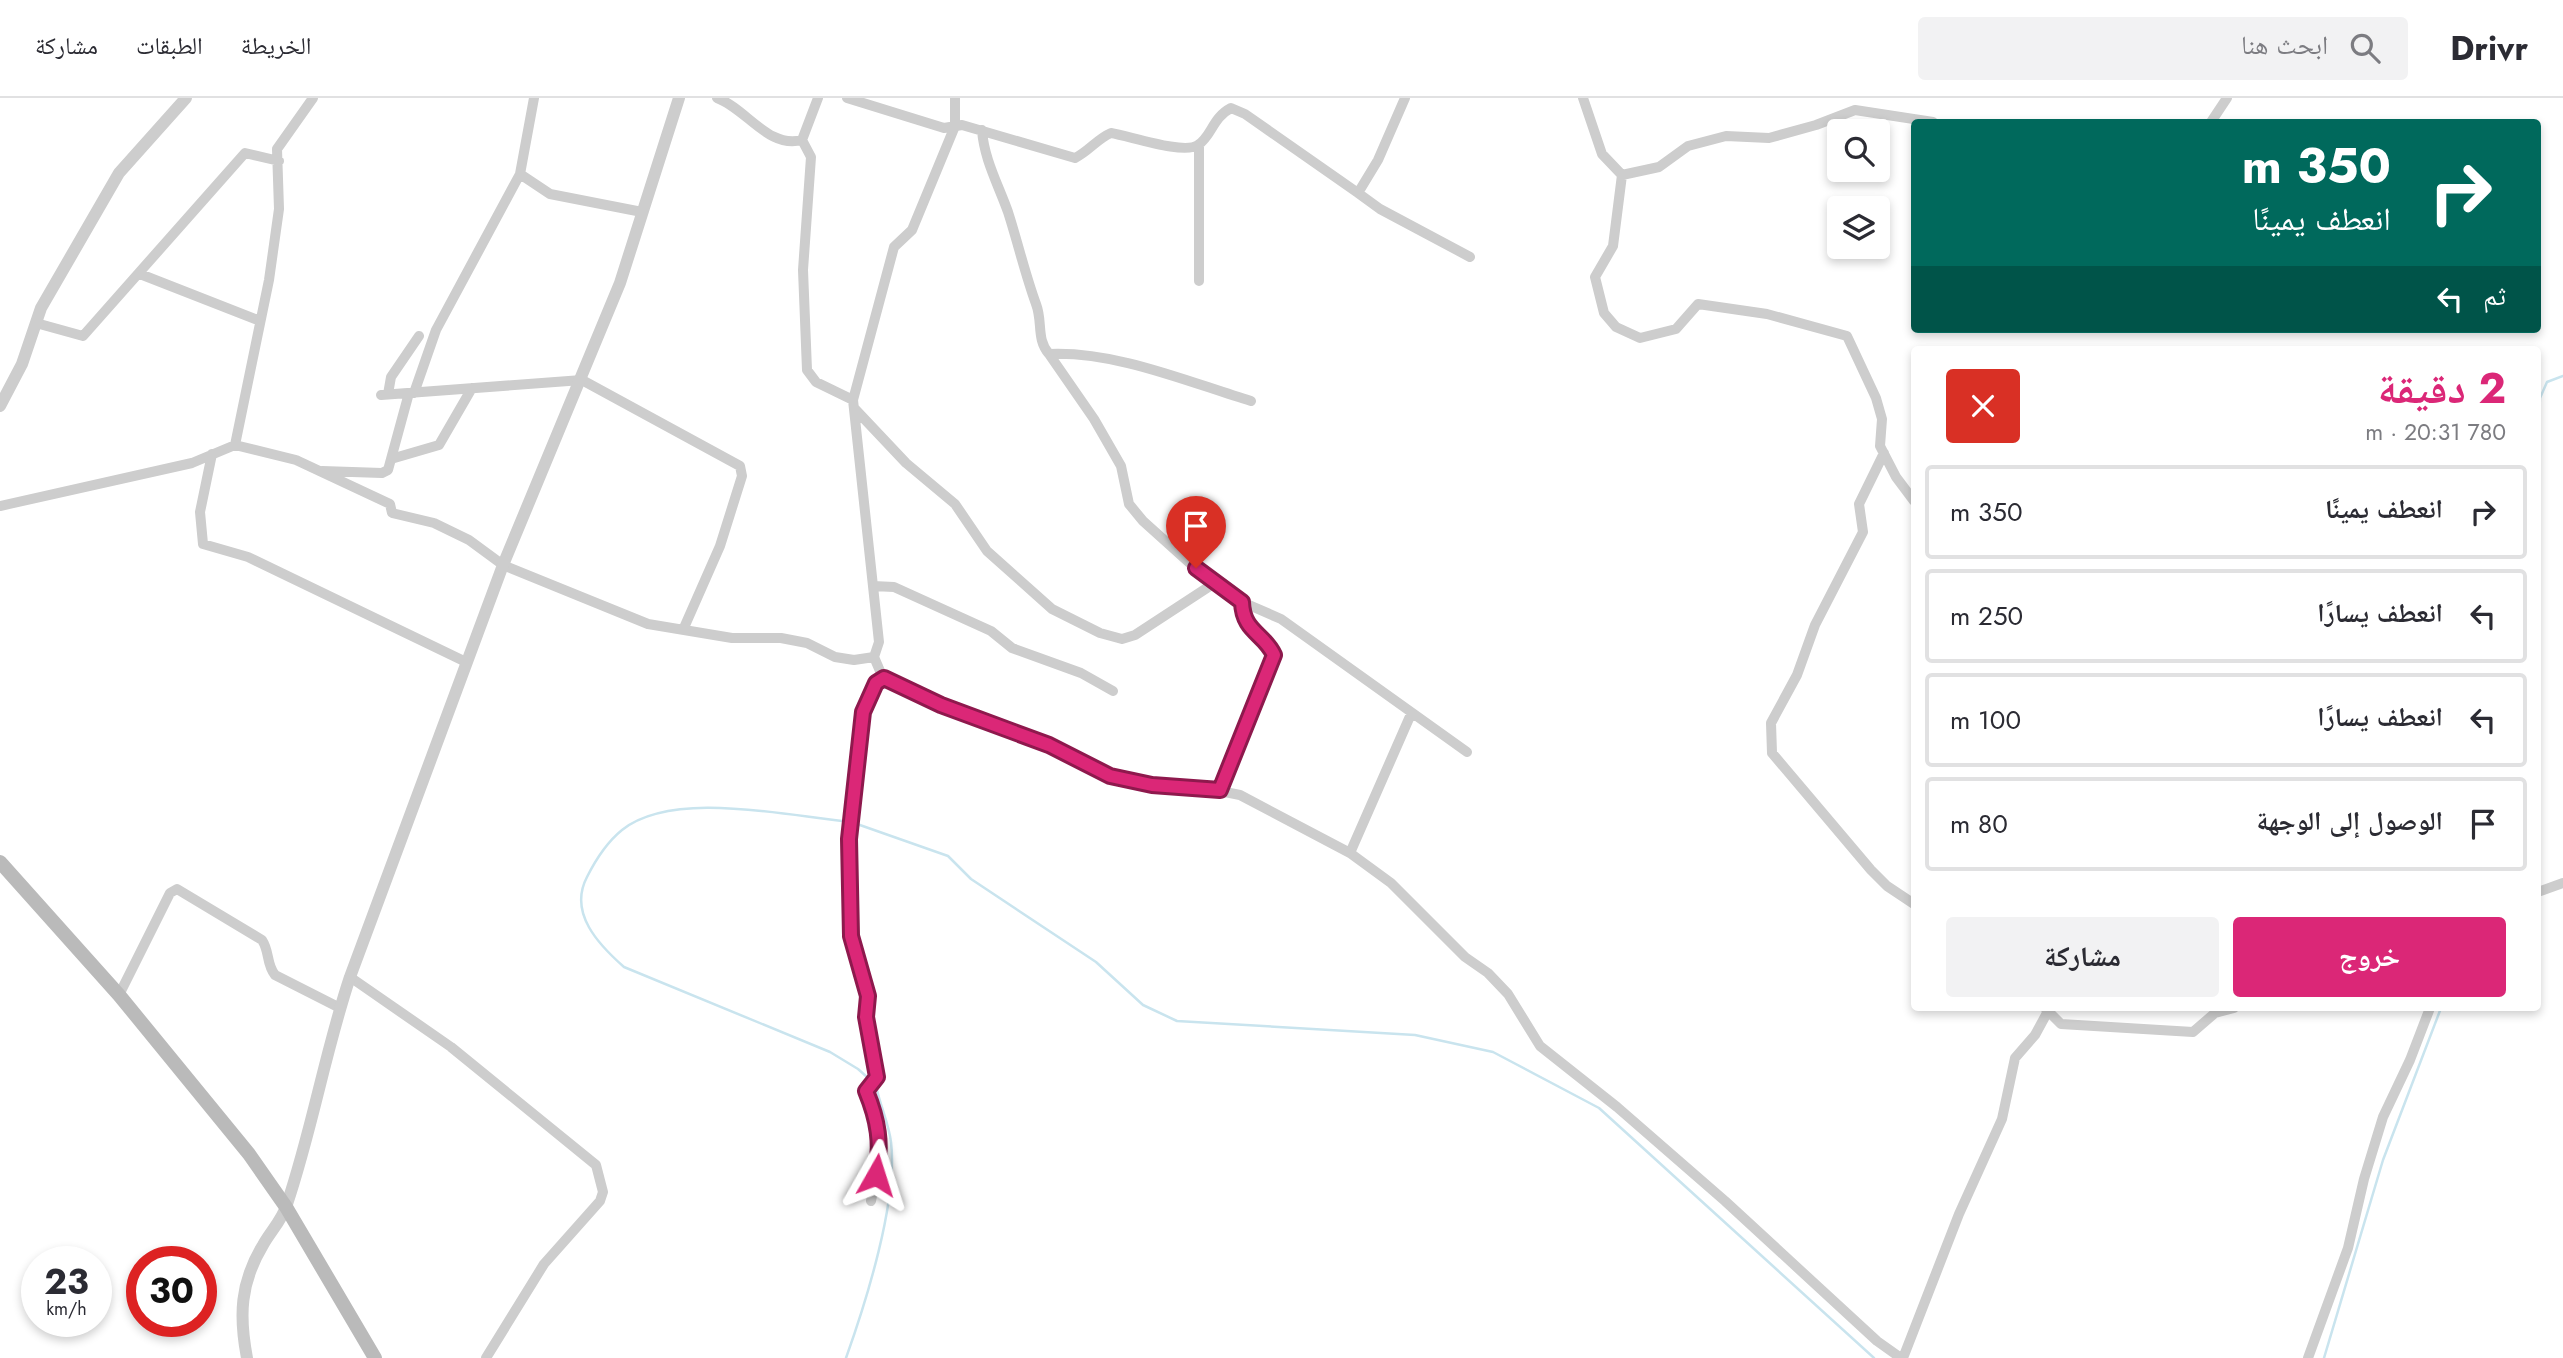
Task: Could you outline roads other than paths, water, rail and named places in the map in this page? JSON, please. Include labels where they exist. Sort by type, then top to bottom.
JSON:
[{"type":"main road","points":[[0,862],[119,995],[249,1154],[286,1207],[375,1358]]},
{"type":"street","points":[[0,406],[22,364],[41,308],[119,173],[186,98]]},
{"type":"street","points":[[235,445],[279,209],[279,161],[276,149],[313,98]]},
{"type":"street","points":[[318,471],[382,473],[388,470],[412,393],[436,330],[520,174],[534,98]]},
{"type":"street","points":[[247,1358],[240,1320],[243,1293],[255,1258],[286,1207],[350,977],[503,565],[620,283],[679,98]]},
{"type":"street","points":[[717,98],[742,110],[776,140],[788,144],[802,140]]},
{"type":"street","points":[[818,98],[802,140],[811,157],[803,270],[807,370],[816,383],[854,404],[906,463],[955,504],[987,551],[1052,609],[1076,623],[1122,639],[1135,635],[1213,584]]},
{"type":"street","points":[[847,98],[944,128],[962,125],[1075,158],[1089,152],[1103,137],[1111,133],[1186,149],[1199,145]]},
{"type":"street","points":[[955,98],[956,126],[912,230],[894,247],[854,404],[879,642],[874,657],[884,678],[941,705],[1049,745],[1110,776],[1152,785],[1220,790],[1240,795],[1350,853],[1391,883],[1465,957],[1488,973],[1508,994],[1540,1046],[1617,1107],[1725,1201],[1877,1341],[1902,1358],[1959,1214],[2002,1119],[2015,1058],[2035,1035],[2046,1011]]},
{"type":"street","points":[[1199,281],[1199,145],[1220,114],[1231,108],[1236,98]]},
{"type":"street","points":[[1358,193],[1378,160],[1405,98]]},
{"type":"street","points":[[1583,98],[1602,154],[1622,175]]},
{"type":"street","points":[[2213,119],[2227,98]]},
{"type":"street","points":[[1231,108],[1245,114],[1380,209],[1471,257]]},
{"type":"street","points":[[1622,175],[1659,167],[1688,146],[1726,136],[1769,138],[1816,125],[1855,110],[1914,119]]},
{"type":"street","points":[[982,130],[984,149],[1005,204],[1029,289],[1038,307],[1041,345],[1121,466],[1129,504],[1143,521],[1213,584],[1242,602],[1281,619],[1467,752]]},
{"type":"street","points":[[36,323],[83,336],[245,153],[279,161]]},
{"type":"street","points":[[520,174],[550,194],[642,212]]},
{"type":"street","points":[[1622,175],[1613,246],[1595,277],[1604,313],[1616,327],[1640,338],[1676,329],[1698,304],[1768,314],[1847,336],[1876,398],[1882,419],[1880,446],[1911,496]]},
{"type":"street","points":[[140,274],[260,321]]},
{"type":"street","points":[[419,336],[391,377],[384,395],[582,380],[740,466],[742,476],[720,546],[683,630]]},
{"type":"street","points":[[1049,354],[1074,353],[1135,366],[1251,401]]},
{"type":"street","points":[[391,459],[439,445],[472,388]]},
{"type":"street","points":[[0,506],[192,463],[235,445],[296,460],[390,504],[392,513],[434,523],[469,540],[503,565],[648,624],[732,638],[781,638],[807,643],[835,656],[854,660],[874,657]]},
{"type":"street","points":[[1884,453],[1859,504],[1863,533],[1815,625],[1797,676],[1771,723],[1772,753],[1871,870],[1887,886],[1911,902]]},
{"type":"street","points":[[212,454],[200,512],[203,544],[248,557],[466,662]]},
{"type":"street","points":[[873,586],[894,587],[991,631],[1012,648],[1081,673],[1113,691]]},
{"type":"street","points":[[1220,790],[1274,655],[1250,629],[1242,613],[1242,602]]},
{"type":"street","points":[[871,1201],[881,1149],[875,1112],[866,1091],[877,1077],[866,1017],[868,996],[851,936],[849,839],[863,712],[876,683],[884,678]]},
{"type":"street","points":[[1350,853],[1411,714]]},
{"type":"street","points":[[2541,891],[2563,883]]},
{"type":"street","points":[[119,995],[170,893],[177,889],[262,940],[267,947],[268,967],[275,975],[340,1009]]},
{"type":"street","points":[[350,977],[451,1047],[596,1165],[603,1192],[600,1201],[544,1264],[486,1358]]},
{"type":"street","points":[[2047,1011],[2062,1024],[2193,1032],[2215,1013],[2223,1011]]},
{"type":"street","points":[[2308,1358],[2348,1248],[2364,1179],[2383,1117],[2410,1060],[2429,1011]]},
{"type":"waterway","points":[[2541,396],[2547,382],[2563,376]]},
{"type":"waterway","points":[[842,821],[729,808],[669,811],[643,818],[622,830],[602,852],[587,877],[581,903],[589,927],[596,938],[624,967],[830,1052],[867,1077]]},
{"type":"waterway","points":[[857,824],[948,856],[971,879],[1096,962],[1143,1005],[1177,1021],[1415,1035],[1493,1052],[1599,1108],[1874,1358]]},
{"type":"waterway","points":[[2324,1358],[2383,1160],[2440,1011]]},
{"type":"waterway","points":[[846,1358],[871,1281],[890,1193],[891,1142],[877,1090]]}]
